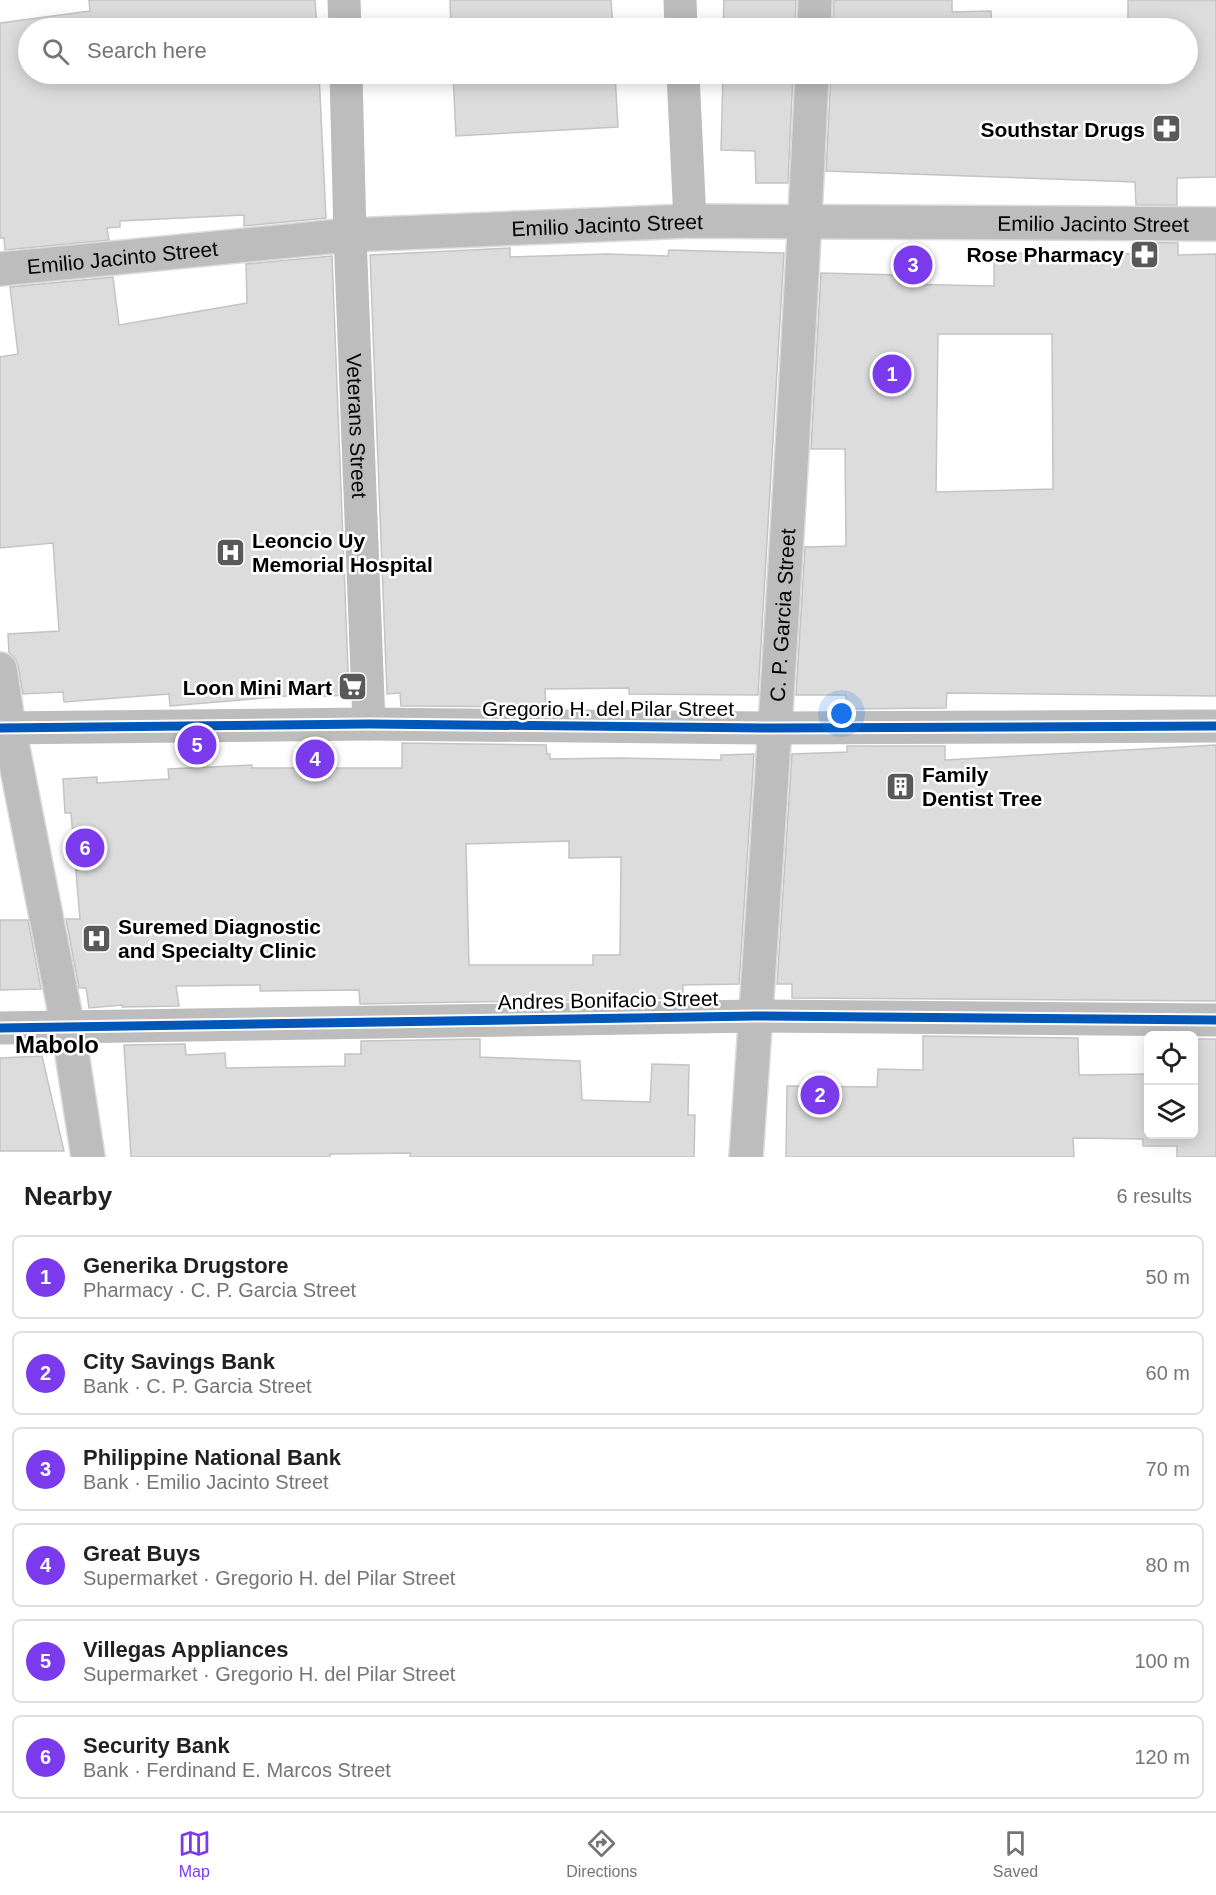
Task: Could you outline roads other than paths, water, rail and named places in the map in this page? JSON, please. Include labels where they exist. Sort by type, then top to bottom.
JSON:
[{"type":"street","points":[[344,0],[345,18]]},
{"type":"street","points":[[680,0],[681,18]]},
{"type":"street","points":[[814,18],[815,0]]},
{"type":"street","name":"Veterans Street","points":[[346,84],[369,724]]},
{"type":"street","points":[[683,84],[690,221]]},
{"type":"street","name":"C. P. Garcia Street","points":[[746,1157],[774,728],[812,84]]},
{"type":"street","name":"Emilio Jacinto Street","points":[[0,269],[350,236],[690,221],[1216,224]]},
{"type":"street","points":[[0,669],[5,728],[68,1028],[88,1157]]},
{"type":"street","name":"Gregorio H. del Pilar Street","points":[[5,728],[369,724],[774,728],[1216,726]]},
{"type":"street","name":"Andres Bonifacio Street","points":[[0,1028],[756,1016],[1216,1020]]},
{"type":"place","name":"Southstar Drugs","points":[[1166,129]]},
{"type":"place","name":"Rose Pharmacy","points":[[1145,254]]},
{"type":"place","name":"Philippine National Bank","points":[[913,265]]},
{"type":"place","name":"Generika Drugstore","points":[[892,374]]},
{"type":"place","name":"Leoncio Uy Memorial Hospital","points":[[231,552]]},
{"type":"place","name":"Loon Mini Mart","points":[[353,687]]},
{"type":"place","name":"Villegas Appliances","points":[[197,745]]},
{"type":"place","name":"Great Buys","points":[[315,759]]},
{"type":"place","name":"Family Dentist Tree","points":[[901,786]]},
{"type":"place","name":"Security Bank","points":[[85,848]]},
{"type":"place","name":"Suremed Diagnostic and Specialty Clinic","points":[[97,938]]},
{"type":"place","name":"City Savings Bank","points":[[820,1095]]},
{"type":"district","name":"Mabolo","points":[[57,1044]]}]
